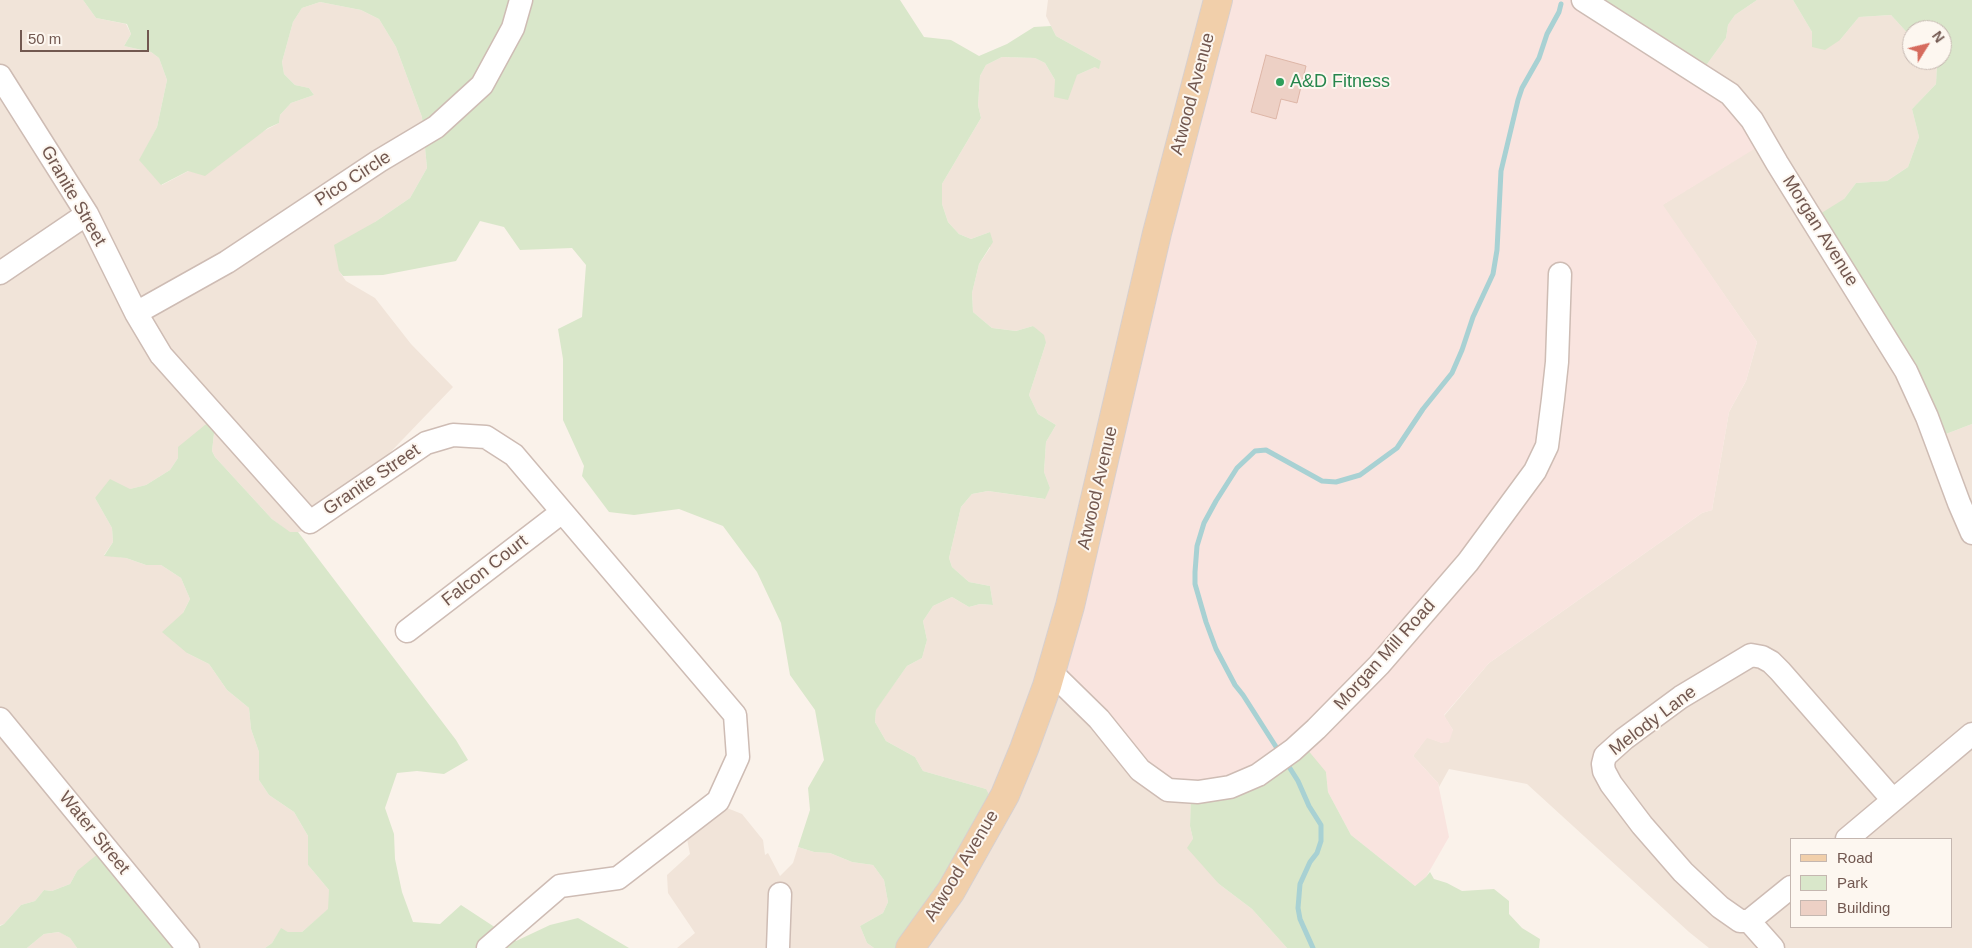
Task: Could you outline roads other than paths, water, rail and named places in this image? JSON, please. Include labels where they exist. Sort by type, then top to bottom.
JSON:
[{"type":"main road","name":"Atwood Avenue","points":[[910,948],[951,891],[1004,795],[1047,686],[1070,606],[1157,233],[1218,0]]},
{"type":"street","name":"Pico Circle","points":[[136,313],[227,262],[379,161],[436,127],[482,85],[513,28],[521,0]]},
{"type":"street","name":"Morgan Avenue","points":[[1583,0],[1730,94],[1752,120],[1906,371],[1927,417],[1972,533]]},
{"type":"street","name":"Granite Street","points":[[0,76],[87,214],[136,313],[161,355],[310,522],[426,443],[453,435],[486,437],[514,455],[735,715],[738,757],[718,801],[618,878],[560,886],[488,948]]},
{"type":"street","points":[[0,273],[87,214]]},
{"type":"street","name":"Morgan Mill Road","points":[[1050,672],[1099,719],[1140,770],[1168,790],[1198,792],[1230,787],[1258,775],[1292,750],[1316,729],[1379,665],[1468,562],[1535,471],[1547,446],[1553,399],[1557,362],[1560,274]]},
{"type":"street","name":"Falcon Court","points":[[407,631],[562,512]]},
{"type":"street","name":"Melody Lane","points":[[1773,948],[1749,921],[1740,921],[1720,907],[1682,872],[1642,825],[1611,784],[1603,764],[1605,756],[1624,738],[1681,697],[1751,654],[1771,662],[1780,671],[1893,800]]},
{"type":"street","name":"Water Street","points":[[0,719],[188,948]]},
{"type":"street","points":[[1848,838],[1972,734]]},
{"type":"street","points":[[1749,921],[1790,888]]},
{"type":"street","points":[[778,948],[780,894]]},
{"type":"waterway","points":[[1280,753],[1235,685],[1216,649],[1206,622],[1195,584],[1197,546],[1204,523],[1237,468],[1255,451],[1266,450],[1322,481],[1336,482],[1360,475],[1397,448],[1423,409],[1452,373],[1473,317],[1493,274],[1497,250],[1501,171],[1518,100],[1522,88],[1539,58],[1547,34],[1559,12],[1561,4]]},
{"type":"waterway","points":[[1286,762],[1321,825],[1321,841],[1317,853],[1310,862],[1300,884],[1298,908],[1300,919],[1313,948]]},
{"type":"place","name":"A&D Fitness","points":[[1280,82]]}]
